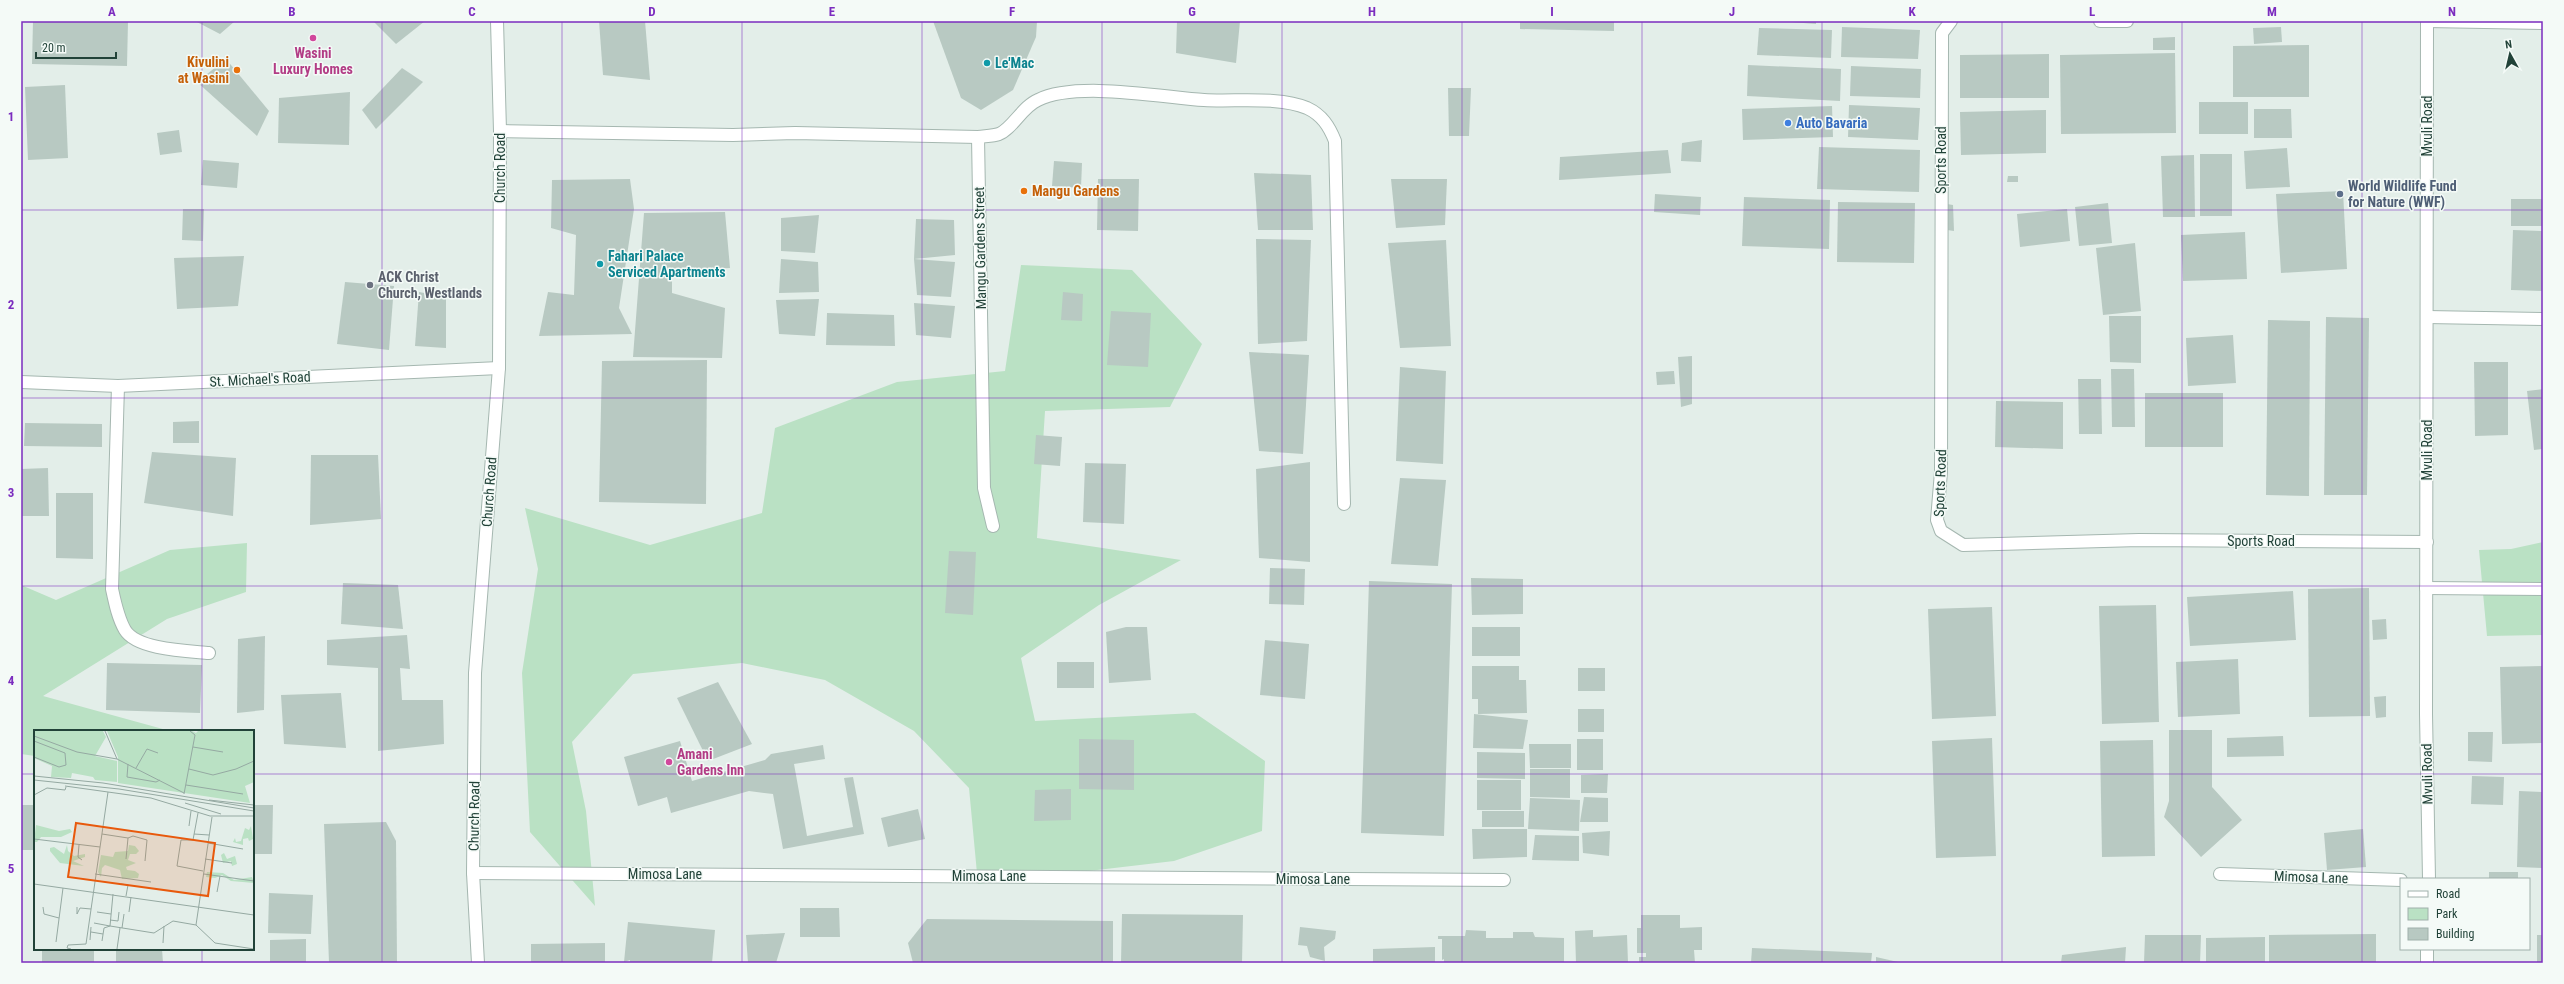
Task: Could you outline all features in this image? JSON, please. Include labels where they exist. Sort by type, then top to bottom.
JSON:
[{"type":"street","name":"Church Road","points":[[478,963],[473,873],[475,673],[499,368],[500,131],[496,21]]},
{"type":"street","name":"Sports Road","points":[[1951,21],[1942,33],[1941,472],[1937,520],[1941,531],[1964,544],[2138,540],[2427,542]]},
{"type":"street","points":[[2100,21],[2127,21]]},
{"type":"street","points":[[2427,21],[2543,23]]},
{"type":"street","name":"Mvuli Road","points":[[2427,21],[2426,588],[2429,878]]},
{"type":"street","points":[[500,131],[733,135],[795,133],[978,137],[1000,134],[1038,100],[1067,92],[1133,92],[1204,100],[1286,103],[1306,108],[1322,118],[1329,126],[1335,142],[1344,504]]},
{"type":"street","name":"Mangu Gardens Street","points":[[978,137],[984,480],[993,526]]},
{"type":"street","points":[[2427,317],[2543,319]]},
{"type":"street","name":"St. Michael's Road","points":[[21,382],[118,386],[499,368]]},
{"type":"street","points":[[118,386],[112,590],[116,608],[126,632],[140,641],[170,650],[210,653]]},
{"type":"street","points":[[2426,588],[2543,589]]},
{"type":"street","name":"Mimosa Lane","points":[[473,873],[1504,880]]},
{"type":"street","name":"Mimosa Lane","points":[[2220,874],[2400,880]]},
{"type":"street","points":[[2427,963],[2428,950]]},
{"type":"green space","points":[[1021,265],[1132,270],[1202,344],[1170,407],[1045,411],[1037,538],[1181,560],[1099,605],[1021,658],[1035,721],[1195,713],[1265,761],[1262,831],[1174,861],[978,884],[969,788],[914,731],[825,680],[742,663],[633,674],[572,742],[586,811],[595,906],[530,832],[522,673],[538,569],[525,508],[650,545],[762,513],[775,428],[897,382],[1005,371]]},
{"type":"green space","points":[[2543,542],[2543,635],[2487,636],[2479,550],[2511,549]]},
{"type":"green space","points":[[247,543],[246,592],[167,619],[43,696],[166,730],[34,730],[34,756],[21,754],[21,585],[56,600],[170,550]]},
{"type":"building","points":[[33,21],[128,21],[127,66],[32,64]]},
{"type":"building","points":[[195,21],[235,21],[220,34]]},
{"type":"building","points":[[373,21],[425,21],[396,44]]},
{"type":"building","points":[[599,21],[645,21],[650,80],[603,75]]},
{"type":"building","name":"Le'Mac","points":[[933,21],[1037,21],[1036,37],[1013,90],[981,110],[961,98]]},
{"type":"building","points":[[1177,21],[1240,21],[1236,63],[1176,53]]},
{"type":"building","points":[[1520,21],[1614,21],[1614,31],[1520,29]]},
{"type":"building","points":[[1777,21],[1816,21],[1816,24]]},
{"type":"building","points":[[1842,27],[1920,30],[1918,59],[1841,57]]},
{"type":"building","points":[[2281,27],[2282,42],[2254,44],[2253,28]]},
{"type":"building","points":[[1759,28],[1832,30],[1831,58],[1757,55]]},
{"type":"building","points":[[2175,37],[2175,50],[2153,50],[2153,38]]},
{"type":"building","points":[[2309,45],[2309,97],[2233,97],[2233,46]]},
{"type":"building","points":[[2175,53],[2176,133],[2061,134],[2060,55]]},
{"type":"building","points":[[2049,54],[2049,98],[1960,98],[1960,55]]},
{"type":"building","points":[[226,59],[269,111],[257,136],[197,82]]},
{"type":"building","points":[[1748,65],[1841,69],[1840,101],[1747,96]]},
{"type":"building","points":[[1851,66],[1921,69],[1920,98],[1850,96]]},
{"type":"building","points":[[402,68],[423,82],[376,129],[362,110]]},
{"type":"building","points":[[65,85],[68,158],[28,160],[25,87]]},
{"type":"building","points":[[1448,88],[1471,88],[1469,136],[1449,136]]},
{"type":"building","points":[[350,92],[349,145],[278,143],[279,98]]},
{"type":"building","points":[[2199,102],[2248,102],[2248,134],[2199,134]]},
{"type":"building","points":[[1849,105],[1920,108],[1918,140],[1848,137]]},
{"type":"building","name":"Auto Bavaria","points":[[1832,106],[1833,137],[1743,140],[1742,109]]},
{"type":"building","points":[[2254,109],[2291,109],[2292,138],[2254,138]]},
{"type":"building","points":[[2046,110],[2046,153],[1961,155],[1960,112]]},
{"type":"building","points":[[179,130],[182,152],[160,155],[157,133]]},
{"type":"building","points":[[1702,140],[1701,162],[1681,161],[1682,143]]},
{"type":"building","points":[[1819,147],[1920,150],[1919,192],[1817,189]]},
{"type":"building","points":[[2287,148],[2290,187],[2246,189],[2244,151]]},
{"type":"building","points":[[1668,150],[1671,173],[1559,180],[1560,157]]},
{"type":"building","points":[[2200,154],[2232,154],[2232,216],[2200,216]]},
{"type":"building","points":[[2194,155],[2195,217],[2163,217],[2161,156]]},
{"type":"building","points":[[203,160],[239,163],[237,188],[201,185]]},
{"type":"building","points":[[1054,161],[1082,163],[1081,188],[1052,186]]},
{"type":"building","points":[[1254,173],[1311,175],[1313,230],[1258,230]]},
{"type":"building","points":[[2008,176],[2018,176],[2018,182],[2007,182]]},
{"type":"building","name":"Fahari Palace Serviced Apartments","points":[[630,179],[634,209],[619,308],[632,334],[539,336],[548,292],[574,295],[576,235],[551,228],[552,180]]},
{"type":"building","points":[[1098,179],[1139,179],[1138,231],[1097,230]]},
{"type":"building","points":[[1391,179],[1447,179],[1445,225],[1396,228]]},
{"type":"building","points":[[2343,191],[2347,269],[2281,273],[2276,194]]},
{"type":"building","points":[[1655,194],[1701,197],[1700,215],[1654,212]]},
{"type":"building","points":[[1744,197],[1830,200],[1829,249],[1742,246]]},
{"type":"building","points":[[2511,199],[2543,199],[2543,226],[2511,226]]},
{"type":"building","points":[[1838,202],[1915,203],[1914,263],[1837,262]]},
{"type":"building","points":[[2108,203],[2112,243],[2079,246],[2075,207]]},
{"type":"building","points":[[1947,204],[1953,205],[1954,231],[1947,230]]},
{"type":"building","points":[[183,209],[204,209],[203,241],[182,240]]},
{"type":"building","points":[[2067,209],[2070,241],[2020,247],[2017,214]]},
{"type":"building","points":[[725,212],[730,268],[672,271],[672,293],[725,308],[722,358],[633,357],[644,213]]},
{"type":"building","points":[[819,215],[815,253],[781,251],[781,218]]},
{"type":"building","points":[[916,219],[954,220],[955,255],[914,259]]},
{"type":"building","points":[[2513,230],[2543,231],[2543,291],[2511,290]]},
{"type":"building","points":[[2245,232],[2247,279],[2183,281],[2181,235]]},
{"type":"building","points":[[1256,239],[1311,240],[1307,341],[1258,344]]},
{"type":"building","points":[[1446,240],[1451,346],[1400,348],[1388,243]]},
{"type":"building","points":[[2135,243],[2141,311],[2103,315],[2096,248]]},
{"type":"building","points":[[244,256],[238,306],[177,309],[174,258]]},
{"type":"building","points":[[781,259],[818,262],[819,292],[779,293]]},
{"type":"building","points":[[914,259],[955,262],[951,297],[917,295]]},
{"type":"building","points":[[345,282],[394,286],[389,350],[337,344]]},
{"type":"building","points":[[419,292],[446,297],[446,348],[415,346]]},
{"type":"building","points":[[1063,292],[1083,294],[1082,321],[1061,320]]},
{"type":"building","points":[[819,299],[815,336],[779,334],[776,300]]},
{"type":"building","points":[[914,303],[955,306],[951,338],[916,335]]},
{"type":"building","points":[[1111,311],[1151,313],[1148,367],[1107,365]]},
{"type":"building","points":[[827,313],[894,315],[895,346],[826,345]]},
{"type":"building","points":[[2109,316],[2141,316],[2141,363],[2110,362]]},
{"type":"building","points":[[2326,317],[2369,318],[2367,495],[2324,495]]},
{"type":"building","points":[[2268,320],[2310,321],[2309,496],[2266,495]]},
{"type":"building","points":[[2233,335],[2236,383],[2188,386],[2186,338]]},
{"type":"building","points":[[1249,352],[1309,355],[1303,454],[1259,451]]},
{"type":"building","points":[[1692,356],[1692,404],[1681,407],[1678,357]]},
{"type":"building","points":[[707,360],[706,504],[599,502],[602,361]]},
{"type":"building","points":[[2474,362],[2508,362],[2508,435],[2475,436]]},
{"type":"building","points":[[1400,367],[1446,371],[1443,464],[1396,461]]},
{"type":"building","points":[[2111,369],[2134,369],[2135,427],[2112,427]]},
{"type":"building","points":[[1674,371],[1675,384],[1657,385],[1656,372]]},
{"type":"building","points":[[2078,379],[2101,379],[2102,434],[2079,434]]},
{"type":"building","points":[[2543,389],[2543,449],[2534,450],[2527,391]]},
{"type":"building","points":[[2145,393],[2223,393],[2223,447],[2145,447]]},
{"type":"building","points":[[1996,401],[2063,402],[2063,449],[1995,447]]},
{"type":"building","points":[[199,421],[199,443],[173,443],[173,422]]},
{"type":"building","points":[[25,423],[102,424],[102,447],[24,446]]},
{"type":"building","points":[[1036,435],[1062,437],[1060,466],[1034,464]]},
{"type":"building","points":[[152,452],[236,458],[233,516],[144,503]]},
{"type":"building","points":[[311,455],[378,455],[381,519],[310,525]]},
{"type":"building","points":[[1310,462],[1310,562],[1259,558],[1256,469]]},
{"type":"building","points":[[1085,463],[1126,464],[1124,524],[1083,522]]},
{"type":"building","points":[[48,468],[49,516],[21,516],[21,469]]},
{"type":"building","points":[[1400,478],[1446,480],[1438,566],[1391,564]]},
{"type":"building","points":[[56,493],[93,493],[93,559],[56,558]]},
{"type":"building","points":[[949,551],[976,552],[973,615],[945,613]]},
{"type":"building","points":[[1270,568],[1305,569],[1304,605],[1269,604]]},
{"type":"building","points":[[1471,578],[1523,579],[1523,614],[1472,615]]},
{"type":"building","points":[[1369,581],[1452,584],[1444,836],[1361,833]]},
{"type":"building","points":[[343,583],[398,585],[403,629],[341,624]]},
{"type":"building","points":[[2369,588],[2370,716],[2309,717],[2308,589]]},
{"type":"building","points":[[2293,591],[2296,640],[2190,646],[2187,597]]},
{"type":"building","points":[[2156,605],[2159,722],[2102,724],[2099,606]]},
{"type":"building","points":[[1992,607],[1996,716],[1932,719],[1928,609]]},
{"type":"building","points":[[2386,619],[2387,639],[2373,640],[2372,620]]},
{"type":"building","points":[[1126,627],[1147,627],[1151,680],[1109,683],[1106,632]]},
{"type":"building","points":[[1472,627],[1520,627],[1520,656],[1472,656]]},
{"type":"building","points":[[407,635],[410,669],[400,668],[402,700],[443,700],[444,744],[378,751],[378,668],[327,665],[327,640]]},
{"type":"building","points":[[265,636],[264,710],[237,713],[238,639]]},
{"type":"building","points":[[1265,640],[1309,644],[1305,699],[1260,695]]},
{"type":"building","points":[[2238,659],[2240,714],[2178,717],[2176,662]]},
{"type":"building","points":[[1057,662],[1094,662],[1094,688],[1057,688]]},
{"type":"building","points":[[107,663],[202,665],[200,713],[106,710]]},
{"type":"building","points":[[1472,666],[1519,666],[1519,680],[1526,680],[1527,713],[1478,714],[1478,699],[1472,699]]},
{"type":"building","points":[[2543,666],[2543,743],[2502,744],[2500,667]]},
{"type":"building","points":[[1578,668],[1605,668],[1605,691],[1578,691]]},
{"type":"building","points":[[718,682],[752,744],[708,761],[677,698]]},
{"type":"building","points":[[341,693],[346,748],[284,744],[281,695]]},
{"type":"building","points":[[2386,696],[2386,717],[2376,718],[2374,697]]},
{"type":"building","points":[[1578,709],[1604,709],[1604,732],[1578,732]]},
{"type":"building","points":[[1474,714],[1528,720],[1523,749],[1473,748]]},
{"type":"building","points":[[2169,730],[2212,730],[2212,787],[2242,820],[2201,857],[2164,817],[2169,801]]},
{"type":"building","points":[[2468,732],[2493,732],[2492,762],[2468,761]]},
{"type":"building","points":[[2283,736],[2284,756],[2227,757],[2227,738]]},
{"type":"building","points":[[1992,738],[1996,856],[1936,858],[1932,741]]},
{"type":"building","points":[[1079,739],[1134,740],[1134,790],[1079,789]]},
{"type":"building","points":[[1577,739],[1603,739],[1603,770],[1577,770]]},
{"type":"building","points":[[2153,740],[2155,856],[2102,857],[2100,741]]},
{"type":"building","points":[[680,741],[692,781],[765,760],[771,754],[823,745],[825,759],[794,764],[807,836],[853,827],[844,778],[853,777],[864,834],[783,849],[773,794],[749,791],[671,813],[667,797],[638,806],[624,757]]},
{"type":"building","points":[[1529,744],[1571,744],[1571,768],[1530,768]]},
{"type":"building","points":[[1477,752],[1525,753],[1525,779],[1477,778]]},
{"type":"building","points":[[1530,769],[1570,769],[1570,798],[1530,797]]},
{"type":"building","points":[[1608,774],[1607,793],[1581,793],[1581,775]]},
{"type":"building","points":[[2472,776],[2504,777],[2503,805],[2471,804]]},
{"type":"building","points":[[1477,780],[1521,780],[1521,810],[1477,810]]},
{"type":"building","points":[[1071,789],[1071,820],[1034,821],[1035,790]]},
{"type":"building","points":[[2519,791],[2543,792],[2543,868],[2517,867]]},
{"type":"building","points":[[1584,797],[1608,798],[1608,822],[1580,822]]},
{"type":"building","points":[[1530,798],[1580,800],[1579,831],[1528,829]]},
{"type":"building","points":[[21,805],[34,805],[34,850],[21,850]]},
{"type":"building","points":[[254,805],[273,805],[272,854],[254,854]]},
{"type":"building","points":[[918,809],[925,839],[888,847],[881,818]]},
{"type":"building","points":[[1482,811],[1524,811],[1524,827],[1482,827]]},
{"type":"building","points":[[386,822],[396,841],[397,963],[329,963],[324,824]]},
{"type":"building","points":[[1472,829],[1527,829],[1527,857],[1473,859]]},
{"type":"building","points":[[2363,829],[2366,867],[2327,870],[2324,833]]},
{"type":"building","points":[[1610,831],[1609,856],[1583,853],[1582,833]]},
{"type":"building","points":[[1535,835],[1579,836],[1579,861],[1532,860]]},
{"type":"building","points":[[2489,872],[2518,872],[2518,878],[2489,878]]},
{"type":"building","points":[[269,893],[313,895],[311,934],[268,933]]},
{"type":"building","points":[[800,908],[839,908],[840,937],[800,937]]},
{"type":"building","points":[[1122,914],[1243,915],[1242,963],[1121,963]]},
{"type":"building","points":[[1641,915],[1680,915],[1680,928],[1702,927],[1702,950],[1694,950],[1695,963],[1639,963],[1639,957],[1646,957],[1646,953],[1637,953],[1637,928],[1641,928]]},
{"type":"building","points":[[927,919],[1113,921],[1113,963],[913,963],[908,943]]},
{"type":"building","points":[[628,922],[715,930],[712,963],[630,963],[630,960],[624,962]]},
{"type":"building","points":[[1300,927],[1336,931],[1335,939],[1324,947],[1325,961],[1310,957],[1307,946],[1298,945]]},
{"type":"building","points":[[1466,930],[1486,931],[1486,938],[1513,938],[1513,932],[1533,932],[1535,937],[1564,938],[1564,963],[1444,963],[1444,959],[1442,960],[1442,939],[1438,939],[1438,936],[1465,936]]},
{"type":"building","points":[[1593,930],[1593,937],[1627,935],[1628,963],[1576,963],[1575,931]]},
{"type":"building","points":[[785,933],[776,963],[748,963],[746,935]]},
{"type":"building","points":[[2376,934],[2376,963],[2269,963],[2269,935]]},
{"type":"building","points":[[2145,935],[2201,935],[2200,963],[2144,963]]},
{"type":"building","points":[[2537,935],[2543,935],[2543,963],[2537,963]]},
{"type":"building","points":[[2265,937],[2265,963],[2206,963],[2206,938]]},
{"type":"building","points":[[306,939],[306,963],[270,963],[270,940]]},
{"type":"building","points":[[605,943],[605,963],[531,963],[531,944]]},
{"type":"building","points":[[1435,947],[1435,963],[1373,963],[1373,949]]},
{"type":"building","points":[[2126,947],[2125,963],[2061,963],[2062,955]]},
{"type":"building","points":[[1752,948],[1872,953],[1871,963],[1751,963]]},
{"type":"building","points":[[42,950],[94,950],[94,963],[42,963]]},
{"type":"building","points":[[116,950],[162,950],[163,963],[116,963]]},
{"type":"building","points":[[1876,957],[1898,962],[1898,963],[1876,963]]},
{"type":"place","name":"Wasini Luxury Homes","points":[[313,38]]},
{"type":"place","name":"Le'Mac","points":[[987,63]]},
{"type":"place","name":"Kivulini at Wasini","points":[[237,70]]},
{"type":"place","name":"Auto Bavaria","points":[[1788,123]]},
{"type":"place","name":"Mangu Gardens","points":[[1024,191]]},
{"type":"place","name":"World Wildlife Fund for Nature (WWF)","points":[[2340,194]]},
{"type":"place","name":"Fahari Palace Serviced Apartments","points":[[600,264]]},
{"type":"place","name":"ACK Christ Church, Westlands","points":[[370,285]]},
{"type":"place","name":"Amani Gardens Inn","points":[[669,762]]}]
